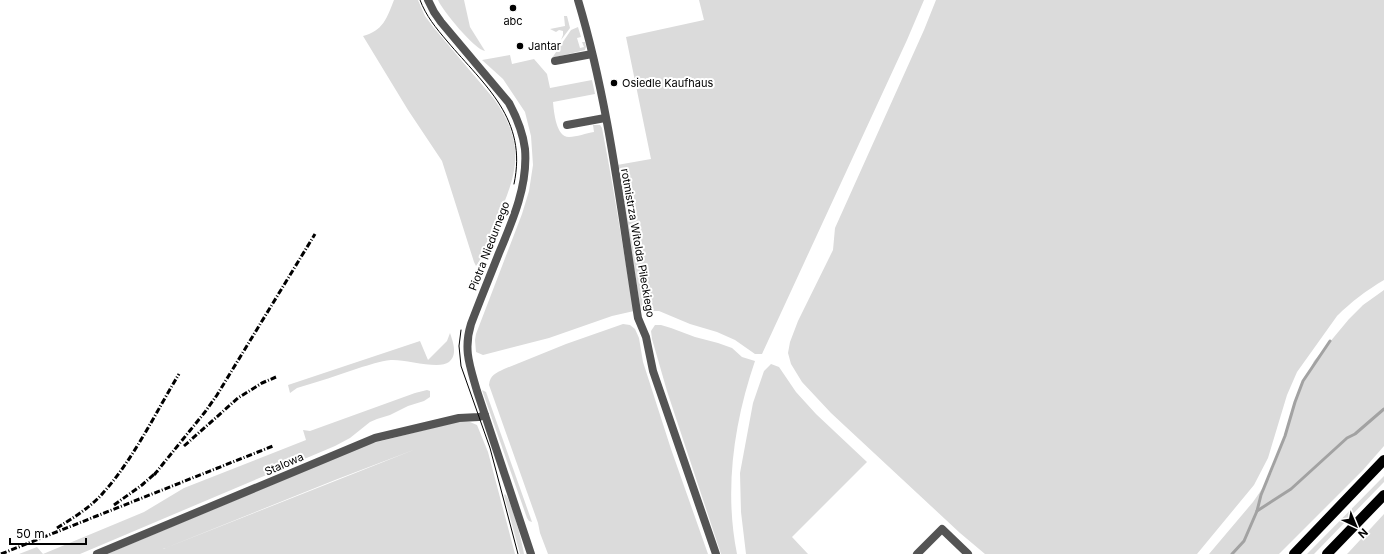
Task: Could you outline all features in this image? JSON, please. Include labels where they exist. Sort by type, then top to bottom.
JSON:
[{"type":"main road","points":[[1294,554],[1384,460]]},
{"type":"main road","points":[[1327,554],[1384,495]]},
{"type":"street","name":"Piotra Niedurnego","points":[[428,0],[441,22],[509,103],[518,121],[524,145],[525,170],[517,207],[471,324],[467,343],[469,363],[531,554]]},
{"type":"street","name":"rotmistrza Witolda Pileckiego","points":[[578,0],[592,54],[605,118],[638,318],[646,337],[654,371],[716,554]]},
{"type":"street","points":[[555,61],[592,54]]},
{"type":"street","points":[[567,125],[605,118]]},
{"type":"street","name":"Stalowa","points":[[97,554],[374,438],[459,418],[479,417],[485,415]]},
{"type":"street","name":"Piotra Niedurnego","points":[[520,521],[537,554]]},
{"type":"street","points":[[917,554],[942,529],[968,554]]},
{"type":"shaded area","points":[[394,0],[418,0],[425,16],[434,28],[494,99],[505,117],[512,133],[515,148],[515,163],[508,193],[486,247],[476,266],[442,161],[408,110],[363,36],[370,34],[380,27]]},
{"type":"shaded area","points":[[438,0],[464,0],[470,27],[485,51],[480,49],[467,37],[452,20]]},
{"type":"shaded area","points":[[699,0],[924,0],[762,354],[755,354],[735,340],[717,332],[690,324],[659,311],[641,311],[617,165],[651,159],[626,37],[704,20]]},
{"type":"shaded area","points":[[936,0],[1384,0],[1384,280],[1359,296],[1337,316],[1297,372],[1287,395],[1268,458],[1254,485],[1197,554],[985,554],[960,533],[831,413],[802,382],[791,364],[788,353],[790,342],[798,321],[833,250],[835,228]]},
{"type":"shaded area","points":[[564,16],[567,16],[570,28],[561,40],[563,31],[559,30],[556,32],[550,29],[565,26]]},
{"type":"shaded area","points":[[578,27],[581,37],[577,38],[580,48],[584,47],[582,42],[585,42],[585,50],[552,58],[571,30]]},
{"type":"shaded area","points":[[510,55],[512,64],[534,59],[547,74],[550,88],[592,80],[595,94],[553,102],[556,123],[561,133],[569,137],[594,132],[593,125],[600,125],[602,128],[634,311],[612,316],[549,338],[483,355],[476,352],[476,334],[522,214],[529,191],[533,165],[531,136],[525,112],[503,79],[482,60]]},
{"type":"shaded area","points":[[1384,290],[1384,446],[1363,470],[1279,554],[1209,554],[1253,502],[1269,479],[1278,456],[1295,400],[1314,361],[1349,319],[1363,305]]},
{"type":"shaded area","points":[[623,324],[630,325],[635,329],[639,338],[643,362],[671,449],[708,554],[548,554],[540,533],[538,523],[489,385],[491,379],[494,375],[504,369],[566,344]]},
{"type":"shaded area","points":[[655,325],[661,325],[732,348],[742,357],[755,361],[742,408],[733,456],[731,505],[737,554],[721,554],[667,391],[652,339],[651,331]]},
{"type":"shaded area","points":[[450,333],[454,352],[452,359],[444,364],[430,365],[397,360],[383,361],[297,388],[290,393],[288,385],[420,341],[428,360],[447,341]]},
{"type":"shaded area","points":[[771,364],[779,367],[796,392],[816,414],[867,462],[792,537],[808,554],[746,554],[741,512],[740,473],[753,403],[764,371]]},
{"type":"shaded area","points":[[427,390],[430,391],[430,397],[424,401],[370,422],[350,438],[335,446],[80,554],[43,554],[144,512],[184,488],[306,440],[303,430],[310,431],[415,393]]},
{"type":"shaded area","points":[[482,390],[486,392],[532,522],[527,518]]},
{"type":"shaded area","points":[[461,421],[470,422],[477,425],[488,452],[515,554],[107,554],[369,444]],"holes":[[[416,449],[163,549],[335,480]]]},
{"type":"shaded area","points":[[1384,476],[1384,482],[1314,554],[1307,554]]},
{"type":"shaded area","points":[[505,494],[514,513],[524,554],[520,554],[504,495]]},
{"type":"shaded area","points":[[1384,514],[1384,554],[1347,554],[1349,552]]},
{"type":"shaded area","points":[[37,547],[43,554],[19,554]]},
{"type":"waterway","points":[[1232,554],[1244,541],[1257,511],[1261,495],[1285,436],[1303,381],[1330,341]]},
{"type":"waterway","points":[[1257,511],[1291,489],[1347,438],[1355,434],[1384,409]]},
{"type":"tram line","points":[[420,0],[432,22],[489,89],[509,122],[515,141],[517,161],[514,184]]},
{"type":"tram line","points":[[461,330],[459,346],[461,366],[490,448],[518,554]]},
{"type":"railway","points":[[154,475],[217,395],[315,234]]},
{"type":"railway","points":[[57,528],[93,503],[114,480],[144,435],[179,374]]},
{"type":"railway","points":[[184,446],[238,398],[262,383],[276,377]]},
{"type":"railway","points":[[1,554],[273,446]]},
{"type":"railway","points":[[114,505],[142,485],[158,471]]},
{"type":"place","name":"abc","points":[[513,8]]},
{"type":"place","name":"Jantar","points":[[520,46]]},
{"type":"place","name":"Osiedle Kaufhaus","points":[[614,83]]}]
